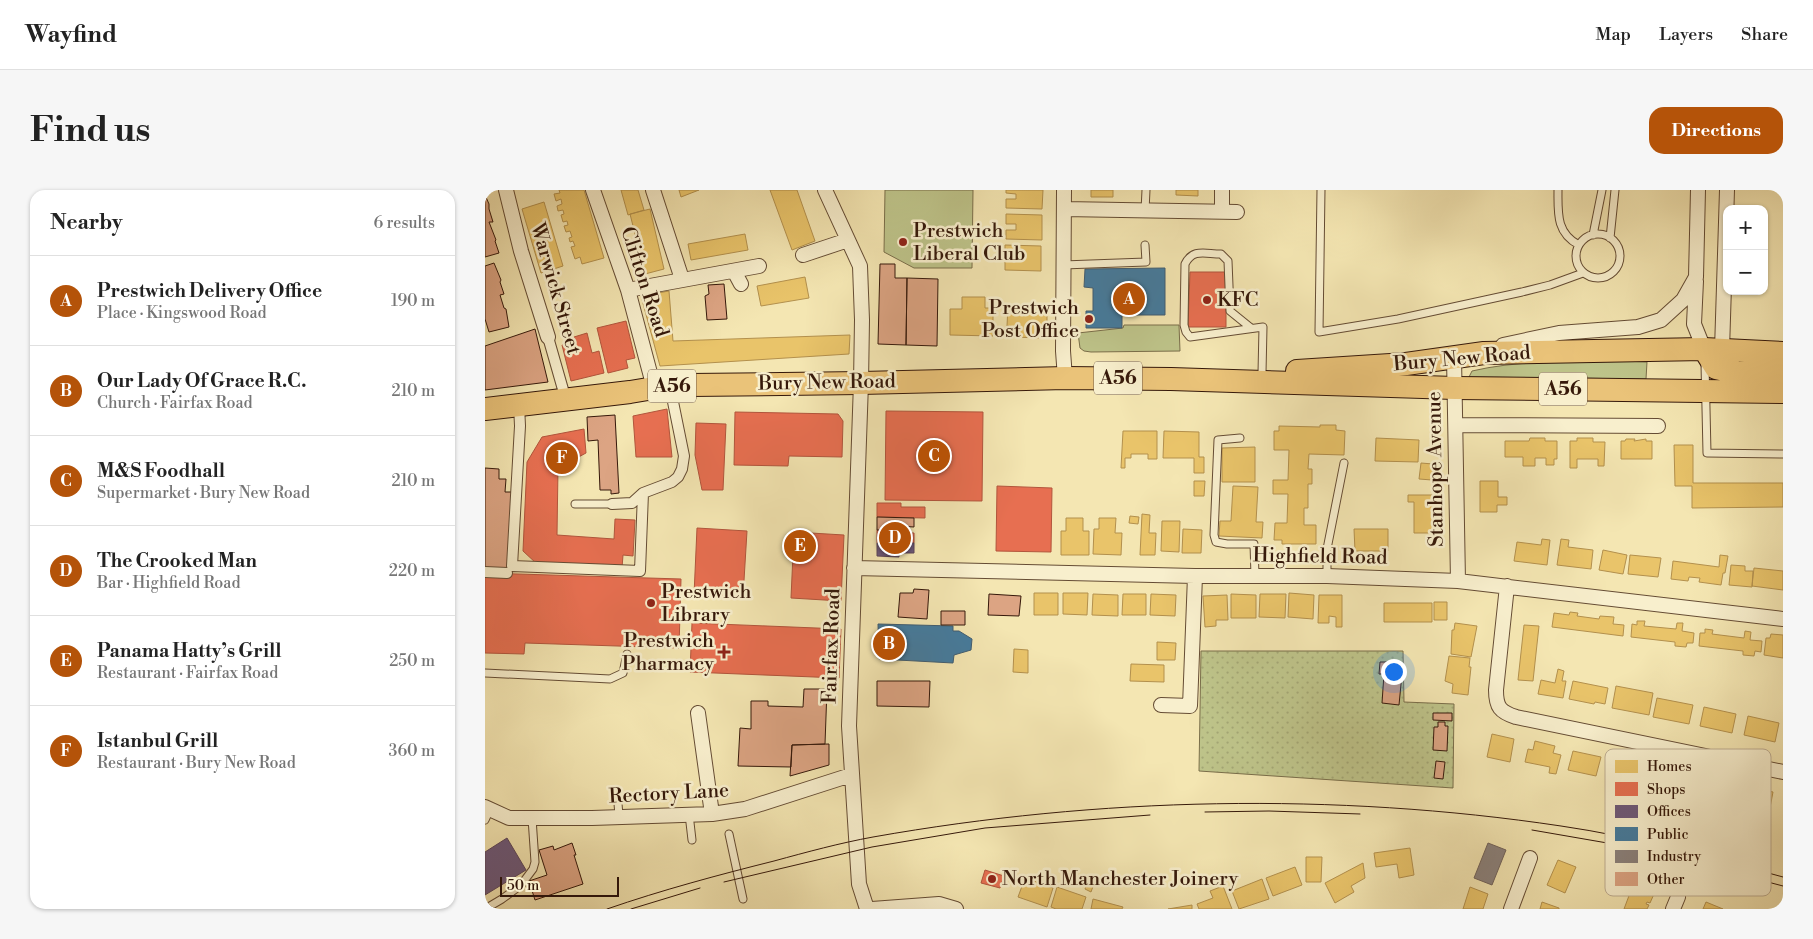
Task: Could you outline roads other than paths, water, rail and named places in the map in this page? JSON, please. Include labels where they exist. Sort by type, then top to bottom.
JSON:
[{"type":"highway","name":"Bury New Road","points":[[1171,379],[1406,364],[1484,353],[1714,355],[1783,353]]},
{"type":"highway","points":[[1705,391],[1714,355],[1738,373],[1766,372],[1783,374]]},
{"type":"highway","name":"Bury New Road","points":[[485,409],[662,387],[1065,378],[1171,379],[1455,388],[1783,392]]},
{"type":"street","name":"Warwick Street","points":[[505,190],[521,251],[549,337],[566,400]]},
{"type":"street","name":"Clifton Road","points":[[593,190],[662,387]]},
{"type":"street","points":[[653,190],[683,279]]},
{"type":"street","name":"Fairfax Road","points":[[825,190],[860,266],[861,383],[849,726],[859,884],[867,909]]},
{"type":"street","points":[[1064,190],[1063,351],[1065,378]]},
{"type":"street","points":[[1222,190],[1222,212]]},
{"type":"street","points":[[1698,190],[1694,324],[1714,355]]},
{"type":"street","points":[[1714,355],[1727,190]]},
{"type":"street","points":[[1064,209],[1237,212]]},
{"type":"street","points":[[803,254],[849,240]]},
{"type":"street","points":[[628,290],[759,266]]},
{"type":"street","points":[[734,271],[741,284]]},
{"type":"street","points":[[1484,353],[1504,345],[1559,333],[1638,327],[1661,320],[1683,300],[1696,278]]},
{"type":"street","name":"Stanhope Avenue","points":[[1455,357],[1458,580]]},
{"type":"street","points":[[612,504],[632,503],[643,493],[672,482],[678,477],[682,469],[684,456],[662,387]]},
{"type":"street","points":[[519,405],[520,426],[512,566],[640,571],[643,493]]},
{"type":"street","points":[[1457,425],[1658,426]]},
{"type":"street","name":"Highfield Road","points":[[855,568],[1458,580],[1783,618]]},
{"type":"street","points":[[485,572],[507,573]]},
{"type":"street","points":[[1161,705],[1190,706],[1195,576]]},
{"type":"street","points":[[1507,586],[1496,690],[1497,705],[1503,712],[1516,717],[1671,749]]},
{"type":"street","points":[[698,712],[712,814]]},
{"type":"street","name":"Rectory Lane","points":[[487,812],[509,818],[712,814],[745,809],[851,775]]},
{"type":"street","points":[[1511,909],[1530,858]]},
{"type":"street","points":[[881,908],[939,904],[956,909]]},
{"type":"lane","points":[[1145,210],[1146,190]]},
{"type":"lane","points":[[1321,190],[1319,332],[1398,319],[1550,285],[1583,273]]},
{"type":"lane","points":[[1558,190],[1558,216],[1564,233],[1570,240],[1579,245]]},
{"type":"lane","points":[[1593,235],[1602,190]]},
{"type":"lane","points":[[1610,238],[1615,190]]},
{"type":"lane","points":[[1599,234],[1610,238],[1617,244],[1620,251],[1620,260],[1617,268],[1611,275],[1603,278],[1594,278],[1583,273],[1576,262],[1576,252],[1579,245],[1586,238],[1593,235],[1599,234]]},
{"type":"lane","points":[[1063,265],[1145,262],[1145,245]]},
{"type":"lane","points":[[1251,328],[1230,311],[1228,262],[1221,254],[1193,253],[1189,256],[1185,264],[1185,332],[1190,337],[1263,327],[1262,373]]},
{"type":"lane","points":[[1705,391],[1707,452],[1783,454]]},
{"type":"lane","points":[[1241,438],[1218,440],[1213,535],[1216,542],[1254,544],[1255,576]]},
{"type":"lane","points":[[1327,576],[1327,549],[1344,463]]},
{"type":"lane","points":[[575,504],[612,504]]},
{"type":"lane","points":[[485,673],[609,679],[623,673],[627,654]]},
{"type":"lane","points":[[617,791],[619,816]]},
{"type":"lane","points":[[689,814],[692,840]]},
{"type":"lane","points":[[485,909],[521,885],[533,868],[535,862],[532,818]]},
{"type":"lane","points":[[729,834],[743,899]]},
{"type":"tram line","points":[[607,909],[711,877],[873,837],[958,824],[1130,807],[1303,804],[1390,808],[1476,815],[1561,826],[1605,834]]},
{"type":"tram line","points":[[1205,812],[1269,811],[1360,814]]},
{"type":"tram line","points":[[724,882],[872,847],[985,828],[1150,815]]},
{"type":"tram line","points":[[1532,830],[1605,843]]},
{"type":"tram line","points":[[1771,874],[1783,877]]},
{"type":"tram line","points":[[1771,883],[1783,886]]},
{"type":"tram line","points":[[631,909],[700,888]]},
{"type":"place","name":"Prestwich Liberal Club","points":[[903,242]]},
{"type":"place","name":"Prestwich Delivery Office","points":[[1129,299]]},
{"type":"place","name":"KFC","points":[[1207,300]]},
{"type":"place","name":"Prestwich Post Office","points":[[1089,319]]},
{"type":"place","name":"M&S Foodhall","points":[[934,456]]},
{"type":"place","name":"Istanbul Grill","points":[[562,458]]},
{"type":"place","name":"The Crooked Man","points":[[895,538]]},
{"type":"place","name":"Panama Hatty’s Grill","points":[[800,546]]},
{"type":"place","name":"Prestwich Library","points":[[651,603]]},
{"type":"place","name":"Our Lady Of Grace R.C.","points":[[889,644]]},
{"type":"place","name":"Prestwich Pharmacy","points":[[724,652]]},
{"type":"place","name":"North Manchester Joinery","points":[[992,879]]}]
